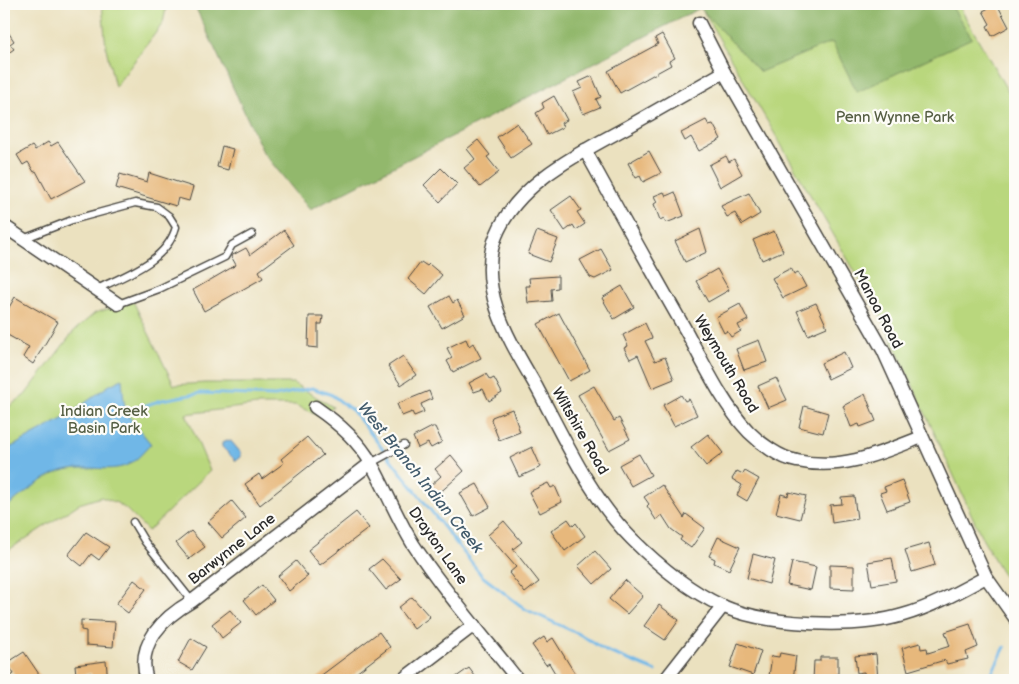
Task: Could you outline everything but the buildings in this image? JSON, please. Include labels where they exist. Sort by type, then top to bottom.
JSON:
[{"type":"street","name":"Manoa Road","points":[[699,23],[724,72],[883,350],[986,577],[1015,618]]},
{"type":"street","name":"Wiltshire Road","points":[[724,72],[585,150],[546,176],[518,201],[496,236],[490,266],[495,300],[507,334],[578,465],[614,517],[631,538],[656,560],[692,588],[723,606],[781,621],[833,624],[868,621],[902,615],[949,597],[986,577]]},
{"type":"street","name":"Weymouth Road","points":[[585,150],[702,360],[735,415],[749,432],[778,453],[796,461],[818,464],[840,464],[868,458],[922,437]]},
{"type":"street","points":[[4,226],[118,304]]},
{"type":"street","name":"Drayton Lane","points":[[315,407],[337,422],[371,462],[395,513],[414,545],[518,680]]},
{"type":"street","name":"Barwynne Lane","points":[[147,680],[145,658],[152,636],[167,617],[192,601],[371,462]]},
{"type":"street","points":[[665,680],[723,606]]},
{"type":"street","points":[[402,680],[474,625]]},
{"type":"lane","points":[[21,239],[72,220],[135,203],[157,207],[169,216],[176,227],[173,240],[160,254],[139,268],[96,290]]},
{"type":"lane","points":[[118,304],[159,289],[225,257],[232,245],[252,234]]},
{"type":"lane","points":[[371,462],[404,445]]},
{"type":"lane","points":[[134,522],[145,542],[192,601]]},
{"type":"green space","points":[[102,4],[167,4],[163,23],[115,87],[106,48]]},
{"type":"green space","points":[[194,4],[950,4],[972,38],[857,92],[832,42],[760,72],[700,8],[310,210],[263,152]]},
{"type":"green space","name":"Penn Wynne Park","points":[[699,4],[958,4],[1015,104],[1015,595],[983,540],[882,318]]},
{"type":"green space","name":"Indian Creek Basin Park","points":[[133,301],[174,385],[293,383],[333,407],[323,418],[295,405],[257,405],[186,414],[210,471],[148,531],[126,509],[117,503],[101,497],[79,504],[4,553],[4,410],[25,395],[74,331],[95,313]]},
{"type":"water","points":[[122,379],[124,402],[129,417],[151,444],[136,459],[124,466],[107,469],[71,469],[54,474],[4,509],[4,451],[66,417],[108,386]]},
{"type":"water","points":[[227,440],[231,441],[241,453],[241,457],[236,461],[222,447],[222,443]]},
{"type":"waterway","name":"West Branch Indian Creek","points":[[125,412],[162,400],[201,393],[275,396],[312,388],[332,395],[353,411],[482,576],[525,609],[583,636],[606,651],[656,671]]},
{"type":"waterway","name":"West Branch Indian Creek","points":[[988,680],[1005,647]]}]
